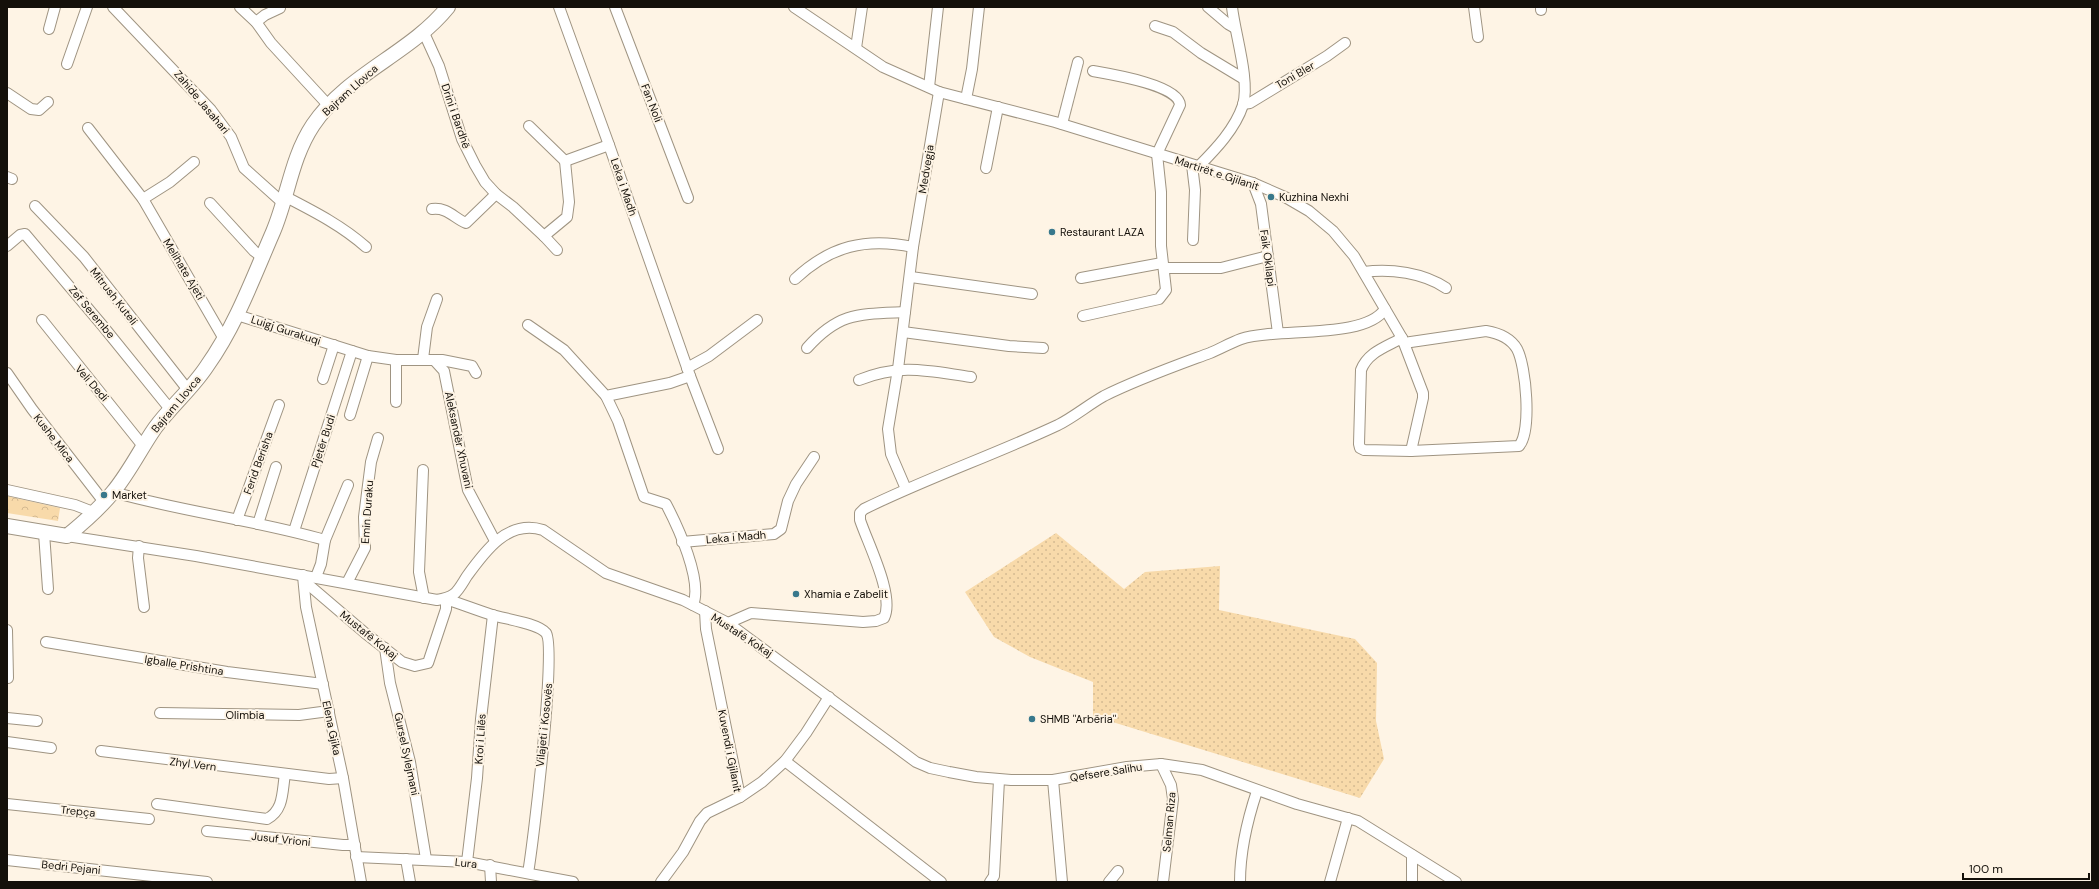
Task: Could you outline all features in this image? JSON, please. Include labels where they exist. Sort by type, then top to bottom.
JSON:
[{"type":"street","points":[[49,30],[55,7]]},
{"type":"street","points":[[67,64],[87,7]]},
{"type":"street","name":"Zahide Jasahari","points":[[113,7],[211,110],[231,136],[244,168],[284,199]]},
{"type":"street","points":[[240,7],[256,22],[271,43],[329,106]]},
{"type":"street","name":"Bajram Llovca","points":[[67,536],[109,497],[143,446],[170,409],[206,368],[224,339],[238,315],[274,230],[299,149],[313,124],[329,106],[369,70],[424,33],[448,7]]},
{"type":"street","name":"Leka i Madh","points":[[558,7],[609,145],[688,372],[718,449]]},
{"type":"street","name":"Fan Noli","points":[[615,7],[688,198]]},
{"type":"street","name":"Martirët e Gjilanit","points":[[794,7],[883,67],[939,92],[1062,124],[1253,183],[1285,197],[1309,211],[1333,231],[1364,272],[1403,340],[1423,393],[1411,451]]},
{"type":"street","points":[[856,48],[862,7]]},
{"type":"street","points":[[929,87],[938,7]]},
{"type":"street","points":[[966,99],[972,69],[979,7]]},
{"type":"street","points":[[1208,7],[1234,28]]},
{"type":"street","points":[[1193,240],[1195,166],[1221,144],[1243,104],[1244,79],[1234,28],[1232,7]]},
{"type":"street","points":[[1474,7],[1478,37]]},
{"type":"street","points":[[256,22],[265,15],[280,8]]},
{"type":"street","points":[[1155,26],[1174,32],[1202,53],[1244,79]]},
{"type":"street","name":"Drini i Bardhë","points":[[424,33],[439,66],[462,139],[485,182],[496,194],[513,207],[558,250]]},
{"type":"street","name":"Toni Bler","points":[[1243,104],[1250,103],[1327,56],[1345,43]]},
{"type":"street","points":[[1062,124],[1078,62]]},
{"type":"street","points":[[1083,316],[1159,299],[1166,290],[1163,266],[1161,192],[1157,154],[1178,110],[1180,101],[1167,90],[1128,78],[1093,71]]},
{"type":"street","name":"Medvegja","points":[[906,489],[891,454],[888,429],[898,369],[913,247],[939,92]]},
{"type":"street","points":[[7,93],[31,109],[39,110],[48,102]]},
{"type":"street","points":[[986,168],[998,107]]},
{"type":"street","points":[[529,126],[565,161],[569,202],[567,217],[544,236]]},
{"type":"street","name":"Melihate Ajeti","points":[[88,128],[143,199],[224,339]]},
{"type":"street","points":[[565,161],[609,145]]},
{"type":"street","points":[[143,199],[170,182],[194,162]]},
{"type":"street","name":"Faik Okllapi","points":[[1253,183],[1261,204],[1278,333]]},
{"type":"street","points":[[432,209],[437,208],[448,212],[466,223],[496,194]]},
{"type":"street","points":[[284,199],[331,221],[352,234],[366,247]]},
{"type":"street","points":[[210,204],[254,251],[262,257]]},
{"type":"street","name":"Mitrush Kuteli","points":[[35,206],[84,257],[188,390]]},
{"type":"street","name":"Zef Serembe","points":[[7,246],[20,235],[25,234],[102,325],[170,409]]},
{"type":"street","points":[[795,279],[808,266],[825,255],[846,246],[871,243],[894,243],[913,247]]},
{"type":"street","points":[[1080,278],[1163,266],[1221,268],[1268,256]]},
{"type":"street","points":[[1364,272],[1379,270],[1397,271],[1431,280],[1446,288]]},
{"type":"street","points":[[910,277],[1032,294]]},
{"type":"street","points":[[423,359],[427,327],[437,299]]},
{"type":"street","points":[[728,623],[750,614],[864,622],[876,621],[884,618],[887,612],[887,596],[860,520],[860,513],[864,509],[906,489],[1059,424],[1103,397],[1139,380],[1241,339],[1264,334],[1329,331],[1379,317],[1385,309]]},
{"type":"street","points":[[807,348],[821,332],[841,319],[860,314],[905,312]]},
{"type":"street","name":"Luigj Gurakuqi","points":[[238,315],[368,356],[396,360],[442,360],[472,366],[476,373]]},
{"type":"street","name":"Veli Dedi","points":[[42,320],[143,446]]},
{"type":"street","points":[[606,396],[670,382],[688,372],[758,320]]},
{"type":"street","points":[[528,325],[564,350],[606,396],[618,422],[644,496],[666,504],[674,521],[691,565],[696,586],[696,598],[694,605]]},
{"type":"street","points":[[1486,331],[1506,337],[1516,348],[1522,362],[1527,416],[1522,442],[1519,446],[1411,451],[1364,450],[1360,448],[1361,370],[1364,362],[1371,355],[1403,340],[1486,331]]},
{"type":"street","points":[[903,332],[1009,346],[1044,348]]},
{"type":"street","name":"Luigj Gurakuqi","points":[[323,379],[334,345]]},
{"type":"street","name":"Pjetër Budi","points":[[294,531],[352,351]]},
{"type":"street","points":[[350,415],[368,356]]},
{"type":"street","points":[[396,360],[396,402]]},
{"type":"street","name":"Aleksandër Xhuvani","points":[[434,360],[444,371],[456,421],[468,490],[495,541]]},
{"type":"street","points":[[859,380],[880,372],[898,369],[912,369],[971,377]]},
{"type":"street","name":"Kushe Mica","points":[[7,373],[32,409],[109,497]]},
{"type":"street","name":"Ferid Berisha","points":[[237,520],[279,405]]},
{"type":"street","name":"Emin Duraku","points":[[347,583],[365,548],[364,517],[371,462],[378,438]]},
{"type":"street","name":"Leka i Madh","points":[[682,542],[774,534],[781,529],[788,501],[796,484],[814,457]]},
{"type":"street","points":[[258,524],[276,467]]},
{"type":"street","points":[[422,470],[419,572],[424,598]]},
{"type":"street","points":[[316,577],[321,564],[326,540],[348,485]]},
{"type":"street","points":[[7,490],[75,505],[93,512]]},
{"type":"street","points":[[109,497],[294,531],[326,540]]},
{"type":"street","points":[[7,526],[44,533],[139,546],[316,577],[424,598],[446,599],[493,615]]},
{"type":"street","name":"Mustafë Kokaj","points":[[303,575],[310,586],[402,662],[415,666],[428,663],[446,609],[446,599],[455,594],[480,558],[495,541],[518,529],[533,526],[543,530],[606,573],[694,605],[728,623],[916,762],[930,768],[999,780],[1053,780]]},
{"type":"street","points":[[44,533],[48,590]]},
{"type":"street","points":[[139,546],[138,558],[144,608]]},
{"type":"street","name":"Elena Gjika","points":[[303,575],[306,607],[343,778],[361,882]]},
{"type":"street","name":"Kuvendi i Gjilanit","points":[[661,882],[683,852],[700,821],[707,813],[740,797],[706,628],[706,611]]},
{"type":"street","name":"Kroi i Lilës","points":[[467,862],[493,615]]},
{"type":"street","name":"Vilajeti i Kosovës","points":[[493,615],[535,627],[546,632],[549,638],[548,697],[534,835],[528,873]]},
{"type":"street","points":[[7,630],[8,678]]},
{"type":"street","name":"Igballe Prishtina","points":[[46,642],[227,672],[323,684]]},
{"type":"street","name":"Gursel Sylejmani","points":[[385,648],[390,683],[410,762],[426,859]]},
{"type":"street","points":[[740,797],[762,782],[785,761],[806,733],[829,697]]},
{"type":"street","name":"Olimbia","points":[[160,714],[299,715],[329,711]]},
{"type":"street","points":[[7,718],[37,721]]},
{"type":"street","points":[[7,742],[51,748]]},
{"type":"street","name":"Zhyl Vern","points":[[101,751],[329,779],[343,778]]},
{"type":"street","points":[[785,761],[941,882]]},
{"type":"street","name":"Qefsere Salihu","points":[[1053,780],[1127,767],[1161,764],[1202,770],[1257,791],[1348,818],[1379,834],[1456,882]]},
{"type":"street","name":"Selman Riza","points":[[1161,764],[1171,785],[1173,799],[1163,882]]},
{"type":"street","points":[[157,804],[267,819],[274,815],[279,809],[285,774]]},
{"type":"street","points":[[990,882],[994,876],[999,780]]},
{"type":"street","points":[[1053,780],[1062,882]]},
{"type":"street","points":[[1240,882],[1240,860],[1247,821],[1257,791]]},
{"type":"street","name":"Trepça","points":[[7,804],[149,819]]},
{"type":"street","points":[[1330,882],[1348,818]]},
{"type":"street","name":"Jusuf Vrioni","points":[[207,831],[354,845]]},
{"type":"street","points":[[1412,855],[1412,882]]},
{"type":"street","name":"Lura","points":[[356,857],[467,862],[490,865],[553,880],[573,882]]},
{"type":"street","points":[[406,859],[410,882]]},
{"type":"street","name":"Bedri Pejani","points":[[7,860],[207,882]]},
{"type":"street","points":[[490,865],[491,882]]},
{"type":"street","points":[[1109,882],[1118,871]]},
{"type":"green space","points":[[7,496],[60,508],[58,521],[7,513]]},
{"type":"green space","points":[[1056,533],[1124,589],[1145,572],[1220,566],[1219,610],[1355,639],[1377,663],[1376,721],[1384,759],[1360,798],[1093,716],[1093,682],[1030,657],[994,637],[965,592]]},
{"type":"place","name":"Kuzhina Nexhi","points":[[1271,197]]},
{"type":"place","name":"Restaurant LAZA","points":[[1052,232]]},
{"type":"place","name":"Market","points":[[104,495]]},
{"type":"place","name":"Xhamia e Zabelit","points":[[796,594]]},
{"type":"place","name":"SHMB ''Arbëria''","points":[[1032,719]]}]
